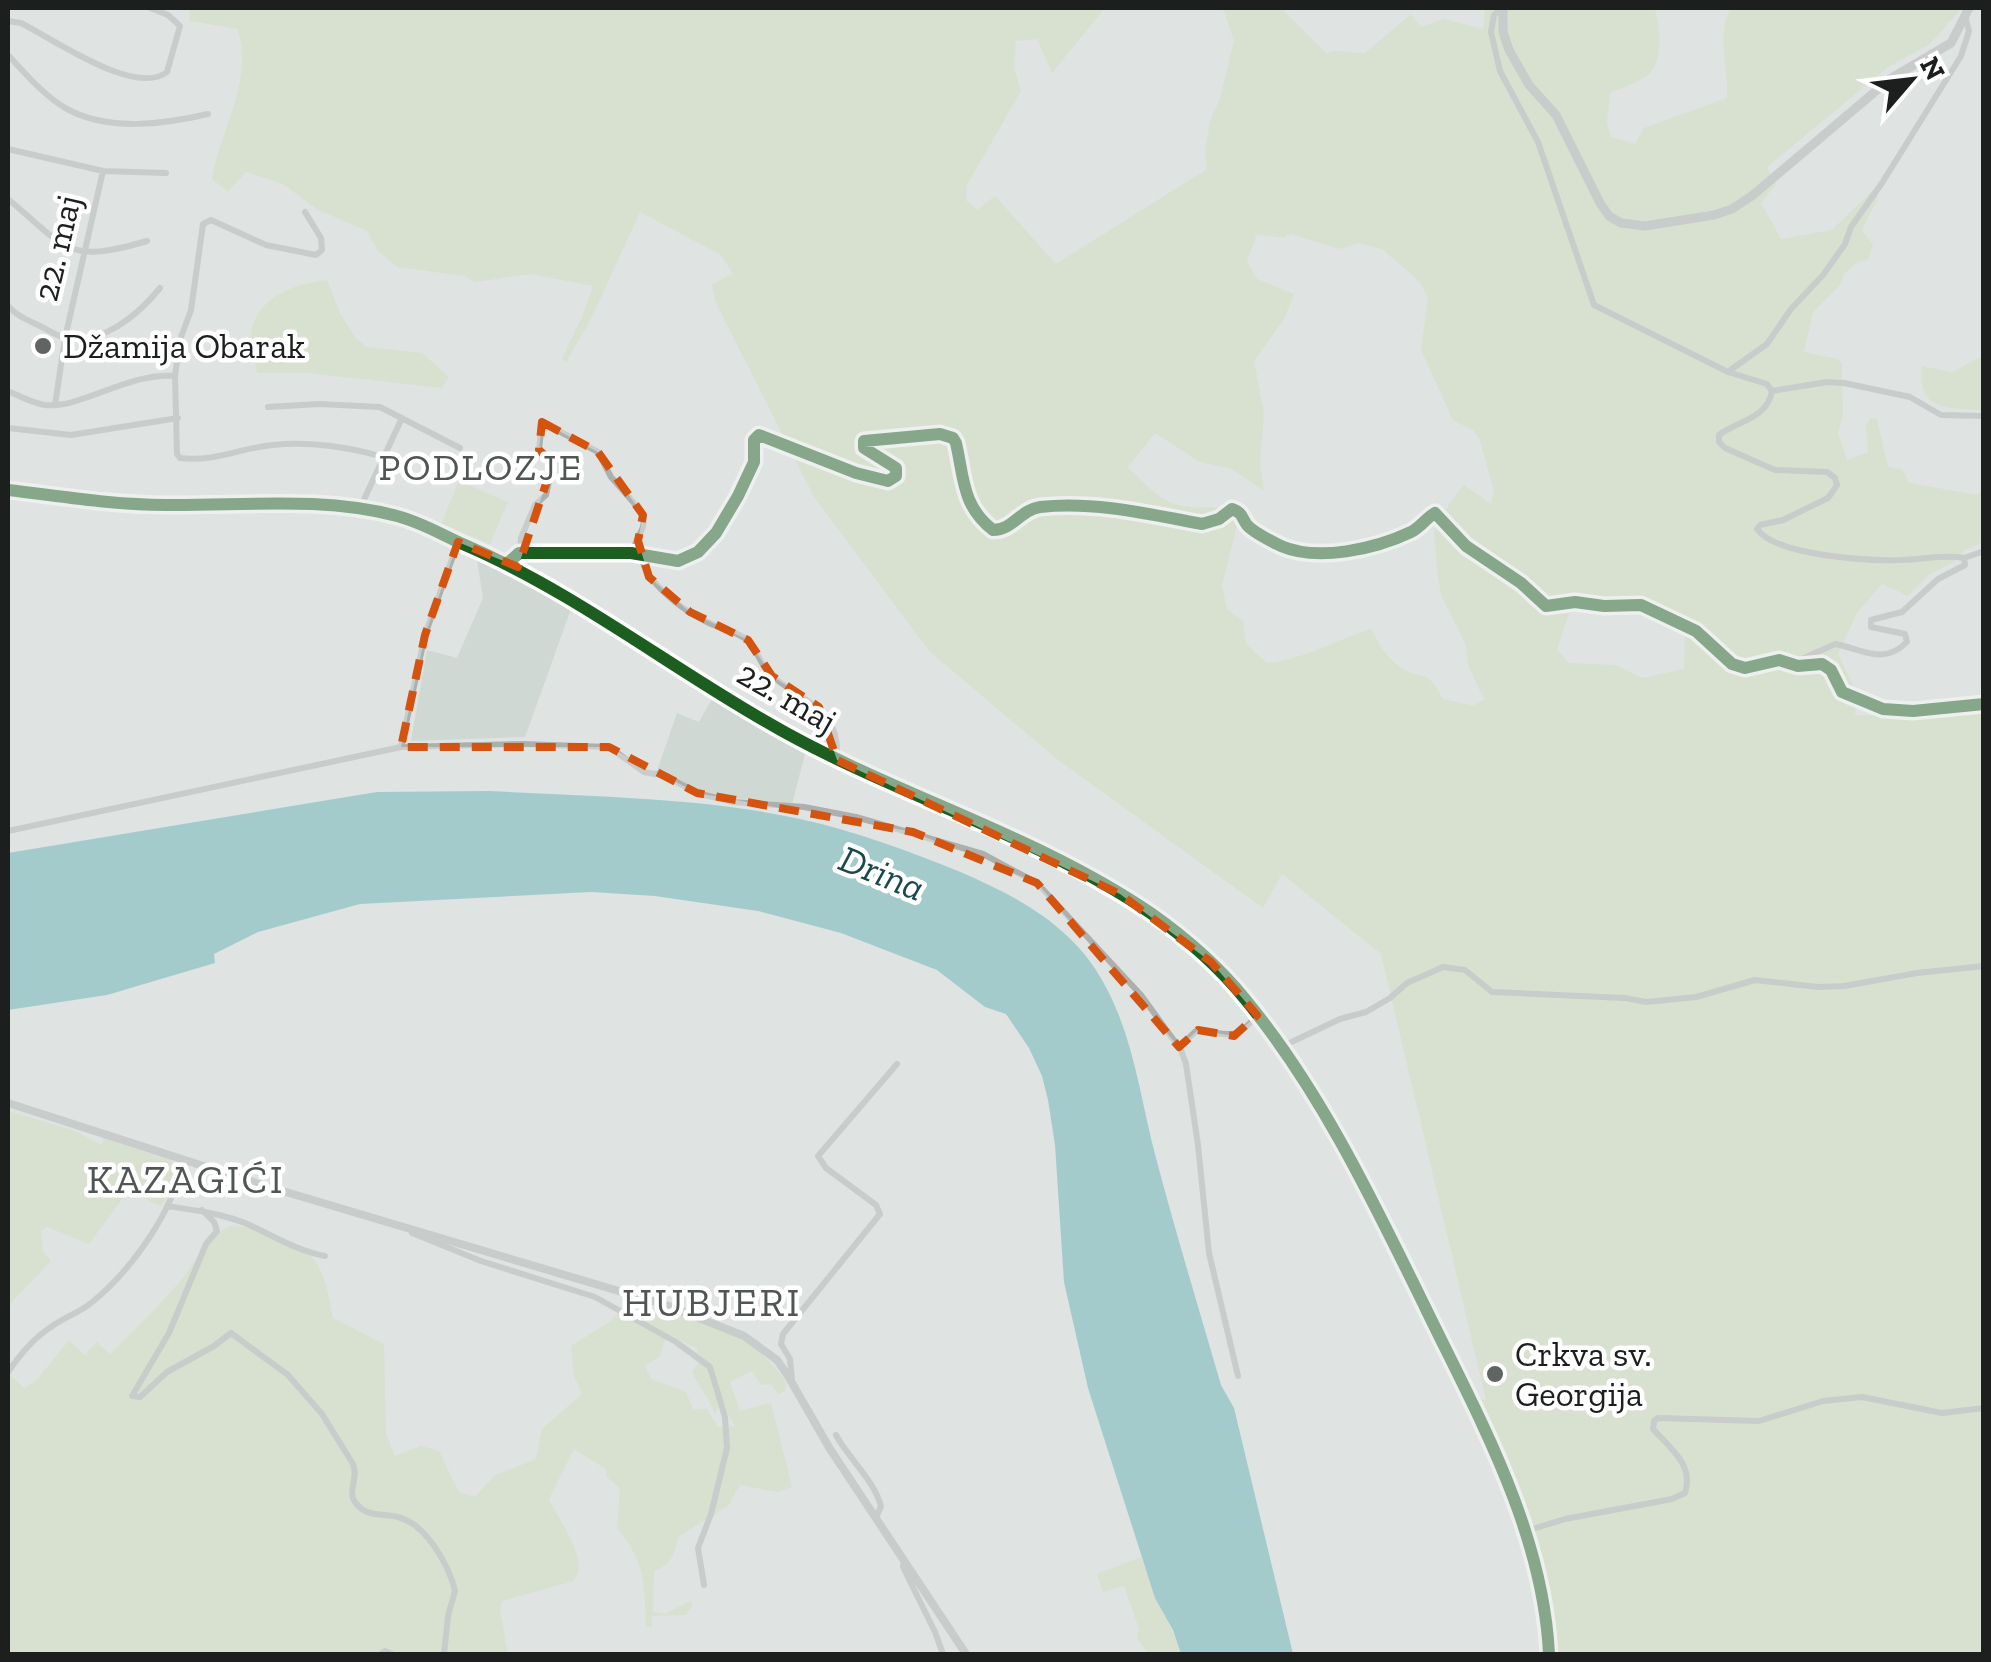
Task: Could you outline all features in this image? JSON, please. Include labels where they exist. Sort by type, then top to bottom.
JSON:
[{"type":"main road","points":[[1502,8],[1509,50],[1529,86],[1556,115],[1600,203],[1609,216],[1621,223],[1645,226],[1714,215],[1753,195],[1890,79],[1951,43],[1967,11]]},
{"type":"main road","name":"22. maj","points":[[8,490],[125,504],[310,505],[360,508],[400,516],[508,563],[748,711],[837,760],[1050,856],[1172,928],[1211,962],[1281,1047],[1393,1241],[1526,1531],[1545,1603],[1549,1654]]},
{"type":"street","points":[[8,21],[21,22],[94,62],[152,80],[167,72],[180,26],[168,15],[150,8]]},
{"type":"street","points":[[1502,8],[1494,15],[1491,32],[1500,70],[1538,142],[1594,305],[1728,372],[1767,384],[1772,391]]},
{"type":"street","points":[[1728,372],[1767,344],[1845,244],[1851,228],[1961,56],[1969,25],[1967,11]]},
{"type":"street","points":[[8,56],[66,109],[102,121],[174,122],[208,114]]},
{"type":"street","points":[[8,149],[102,171],[166,173]]},
{"type":"street","name":"22. maj","points":[[56,405],[65,338],[102,171]]},
{"type":"street","points":[[8,199],[54,238],[84,254],[148,241]]},
{"type":"street","points":[[305,212],[322,238],[322,250],[316,255],[266,245],[210,220],[203,224],[196,281],[175,376],[175,446],[180,458],[217,458],[275,444],[325,446],[383,457]]},
{"type":"street","name":"22. maj","points":[[8,306],[20,318],[65,338],[109,331],[142,312],[160,288]]},
{"type":"street","points":[[8,391],[56,405],[122,383],[175,376]]},
{"type":"street","points":[[1772,391],[1844,383],[1910,397],[1942,415],[1984,416]]},
{"type":"street","points":[[1772,391],[1762,412],[1722,431],[1719,442],[1775,470],[1827,472],[1837,485],[1828,498],[1783,520],[1760,524],[1757,529],[1761,535],[1788,546],[1862,559],[1964,558],[1984,551]]},
{"type":"street","points":[[268,407],[380,407],[460,448]]},
{"type":"street","points":[[8,428],[71,435],[178,418]]},
{"type":"street","points":[[360,508],[402,418]]},
{"type":"street","points":[[520,553],[534,505],[546,495],[552,468],[538,450],[542,422],[592,446],[611,478],[640,510],[643,527],[631,554]]},
{"type":"street","points":[[508,563],[520,553],[631,554],[678,561],[698,552],[724,521],[754,462],[754,440],[762,435],[868,478],[888,480],[896,476],[896,468],[864,448],[864,441],[948,435],[956,443],[969,503],[992,530],[1006,528],[1033,508],[1055,506],[1099,506],[1202,524],[1219,519],[1232,509],[1241,513],[1248,526],[1282,546],[1297,551],[1332,552],[1353,550],[1410,532],[1435,513],[1466,546],[1522,583],[1546,606],[1576,602],[1604,606],[1641,604],[1685,624],[1736,666],[1780,660],[1798,666],[1825,666],[1842,692],[1883,710],[1984,704]]},
{"type":"street","points":[[401,746],[425,635],[458,542]]},
{"type":"street","name":"22. maj","points":[[641,556],[649,577],[690,612],[748,640],[772,676],[819,707],[829,718],[838,744],[837,760]]},
{"type":"street","points":[[1792,663],[1836,644],[1870,656],[1898,650],[1907,642],[1905,634],[1870,627],[1871,620],[1902,612],[1938,578],[1965,565],[1964,558]]},
{"type":"street","points":[[8,831],[401,746],[522,744],[609,747],[644,772],[666,776],[697,792],[733,802],[804,807],[856,817],[982,854],[1037,883],[1142,995],[1179,1047],[1186,1064],[1198,1145],[1209,1253],[1238,1376]]},
{"type":"street","points":[[1281,1047],[1340,1019],[1366,1012],[1407,983],[1442,968],[1465,970],[1492,992],[1646,1002],[1696,997],[1755,980],[1831,986],[1984,966]]},
{"type":"street","points":[[1179,1047],[1196,1031],[1234,1036],[1258,1015]]},
{"type":"street","points":[[792,1382],[791,1363],[781,1344],[783,1334],[880,1214],[876,1205],[826,1168],[818,1156],[897,1064]]},
{"type":"street","points":[[8,1103],[182,1160],[633,1295],[744,1336],[776,1360],[792,1382],[875,1518],[966,1654]]},
{"type":"street","points":[[8,1372],[46,1330],[78,1314],[125,1267],[168,1206],[182,1160]]},
{"type":"street","points":[[168,1206],[202,1210],[245,1223],[284,1244],[325,1256]]},
{"type":"street","points":[[202,1210],[217,1230],[206,1244],[168,1333],[132,1396],[140,1397],[166,1372],[231,1333],[282,1368],[322,1414],[353,1464],[356,1472],[352,1495],[356,1506],[375,1516],[404,1519],[439,1554],[455,1591],[444,1654]]},
{"type":"street","points":[[403,1227],[480,1262],[595,1296],[676,1342],[710,1367],[725,1417],[727,1448],[711,1514],[698,1548],[704,1585]]},
{"type":"street","points":[[1526,1531],[1685,1493],[1688,1474],[1654,1430],[1658,1418],[1759,1422],[1823,1401],[1862,1397],[1942,1413],[1984,1408]]},
{"type":"street","points":[[836,1435],[877,1494],[881,1506],[875,1518]]},
{"type":"street","points":[[904,1561],[903,1567],[943,1654]]},
{"type":"street","points":[[381,1654],[392,1654]]},
{"type":"highlighted area","points":[[542,422],[598,452],[643,515],[638,541],[649,577],[690,612],[748,640],[772,676],[819,707],[837,760],[1120,894],[1211,962],[1257,1015],[1234,1036],[1198,1030],[1179,1047],[1037,883],[913,832],[697,793],[609,747],[401,747],[425,635],[458,542],[518,567],[553,463],[539,450]]},
{"type":"shaded area","points":[[477,560],[571,609],[525,737],[411,741],[427,650],[457,658],[483,598]]},
{"type":"shaded area","points":[[712,699],[805,754],[792,804],[703,792],[657,771],[677,713],[699,722]]},
{"type":"green space","points":[[189,8],[1105,8],[1052,73],[1037,39],[1016,41],[1014,68],[1021,91],[967,185],[966,200],[977,210],[995,196],[1056,264],[1207,169],[1205,152],[1210,120],[1220,99],[1234,41],[1223,8],[1281,8],[1326,53],[1365,53],[1411,14],[1421,27],[1444,19],[1483,29],[1485,8],[1655,8],[1660,42],[1654,67],[1641,80],[1610,93],[1607,123],[1611,137],[1635,144],[1644,128],[1727,98],[1724,28],[1731,8],[1962,8],[1930,44],[1888,67],[1767,167],[1776,184],[1761,203],[1781,239],[1832,230],[1873,190],[1878,198],[1862,230],[1873,245],[1868,260],[1858,262],[1844,274],[1840,285],[1813,312],[1804,352],[1838,359],[1842,364],[1843,414],[1838,433],[1847,460],[1868,452],[1866,425],[1871,418],[1877,419],[1888,467],[1902,469],[1909,483],[1978,495],[1983,487],[1983,542],[1930,574],[1908,596],[1882,584],[1857,613],[1838,654],[1857,693],[1855,715],[1904,716],[1981,707],[1983,695],[1983,1654],[1546,1654],[1501,1463],[1474,1398],[1486,1400],[1381,954],[1282,874],[1263,908],[1058,760],[929,651],[814,497],[715,301],[712,284],[733,274],[721,255],[640,212],[590,321],[566,362],[562,358],[593,286],[531,274],[475,282],[464,276],[397,267],[378,251],[367,231],[318,210],[283,184],[246,172],[228,192],[212,179],[239,88],[242,50],[238,29],[190,21]],"holes":[[[1257,234],[1284,238],[1290,234],[1340,249],[1358,243],[1382,249],[1420,282],[1428,298],[1421,350],[1453,420],[1473,430],[1479,438],[1494,490],[1491,504],[1464,485],[1434,531],[1442,597],[1465,643],[1469,668],[1484,699],[1474,706],[1443,699],[1428,678],[1400,667],[1387,655],[1371,629],[1307,654],[1267,663],[1246,644],[1243,621],[1227,609],[1222,586],[1238,521],[1215,508],[1172,503],[1151,490],[1128,467],[1155,433],[1200,462],[1232,469],[1264,491],[1260,464],[1264,413],[1254,361],[1284,319],[1294,294],[1257,279],[1247,261]],[[1574,598],[1639,600],[1681,618],[1685,631],[1684,669],[1642,678],[1616,665],[1569,663],[1557,650]]]},
{"type":"green space","points":[[327,280],[355,337],[366,347],[422,353],[449,377],[442,388],[308,373],[257,373],[251,335],[258,314],[284,292]]},
{"type":"green space","points":[[1983,356],[1983,411],[1948,408],[1930,400],[1922,382],[1922,366],[1952,372]]},
{"type":"green space","points":[[459,481],[508,502],[490,544],[441,524]]},
{"type":"green space","points":[[8,1111],[73,1130],[102,1145],[103,1138],[170,1160],[178,1168],[170,1194],[160,1206],[141,1197],[125,1181],[120,1183],[126,1194],[89,1244],[47,1227],[41,1231],[43,1251],[51,1261],[8,1306]]},
{"type":"green space","points":[[230,1226],[262,1231],[285,1239],[312,1257],[324,1278],[333,1318],[384,1344],[386,1434],[395,1456],[421,1446],[439,1451],[459,1492],[475,1497],[494,1476],[536,1459],[542,1429],[582,1394],[574,1376],[571,1346],[611,1321],[625,1305],[654,1317],[660,1309],[714,1325],[748,1343],[775,1368],[786,1383],[785,1391],[778,1394],[771,1384],[761,1385],[752,1371],[730,1382],[740,1411],[771,1403],[792,1487],[778,1492],[740,1485],[728,1506],[678,1537],[671,1558],[654,1571],[653,1612],[665,1614],[690,1601],[693,1604],[686,1615],[652,1616],[652,1627],[646,1627],[644,1586],[638,1563],[617,1528],[620,1489],[606,1476],[607,1470],[574,1449],[549,1499],[576,1551],[578,1572],[574,1581],[502,1601],[508,1654],[8,1654],[8,1373],[24,1388],[36,1381],[69,1340],[85,1355],[97,1342],[110,1354],[165,1299]],"holes":[[[667,1334],[698,1349],[694,1377],[715,1414],[718,1407],[725,1409],[735,1426],[718,1427],[707,1409],[693,1409],[686,1392],[651,1379],[645,1366],[660,1356]]]},
{"type":"green space","points":[[1141,1557],[1181,1654],[1148,1654],[1137,1638],[1139,1629],[1124,1586],[1103,1592],[1097,1574]]},
{"type":"water","name":"Drina","points":[[490,791],[685,802],[820,824],[900,848],[981,881],[1025,904],[1064,932],[1080,949],[1108,991],[1131,1052],[1156,1158],[1221,1385],[1234,1408],[1293,1654],[1181,1654],[1155,1598],[1088,1388],[1064,1282],[1055,1145],[1042,1076],[1006,1014],[985,1007],[937,970],[841,933],[758,911],[655,896],[591,892],[360,904],[258,932],[214,954],[215,963],[107,995],[8,1010],[8,853],[377,792]]},
{"type":"cycle path","points":[[508,563],[519,553],[631,553],[678,561],[698,552],[716,533],[738,496],[754,462],[754,440],[759,435],[856,473],[888,481],[896,476],[896,468],[864,448],[864,441],[940,434],[956,443],[970,501],[993,530],[1006,527],[1040,507],[1101,507],[1202,524],[1219,519],[1232,509],[1254,531],[1281,546],[1329,553],[1397,538],[1415,530],[1435,513],[1466,546],[1521,583],[1546,606],[1575,602],[1641,605],[1696,631],[1732,664],[1745,668],[1779,660],[1798,666],[1822,664],[1831,670],[1842,692],[1883,709],[1913,711],[1984,704]]},
{"type":"cycle path","points":[[8,490],[145,505],[340,506],[415,522],[543,584],[812,747],[1010,836],[1106,885],[1165,923],[1224,976],[1272,1034],[1322,1110],[1366,1189],[1505,1476],[1535,1564],[1549,1654]]},
{"type":"place","name":"Džamija Obarak","points":[[43,346]]},
{"type":"place","name":"Crkva sv. Georgija","points":[[1495,1374]]},
{"type":"district","name":"PODLOZJE","points":[[481,467]]},
{"type":"district","name":"KAZAGIĆI","points":[[186,1179]]},
{"type":"district","name":"HUBJERI","points":[[712,1302]]}]
